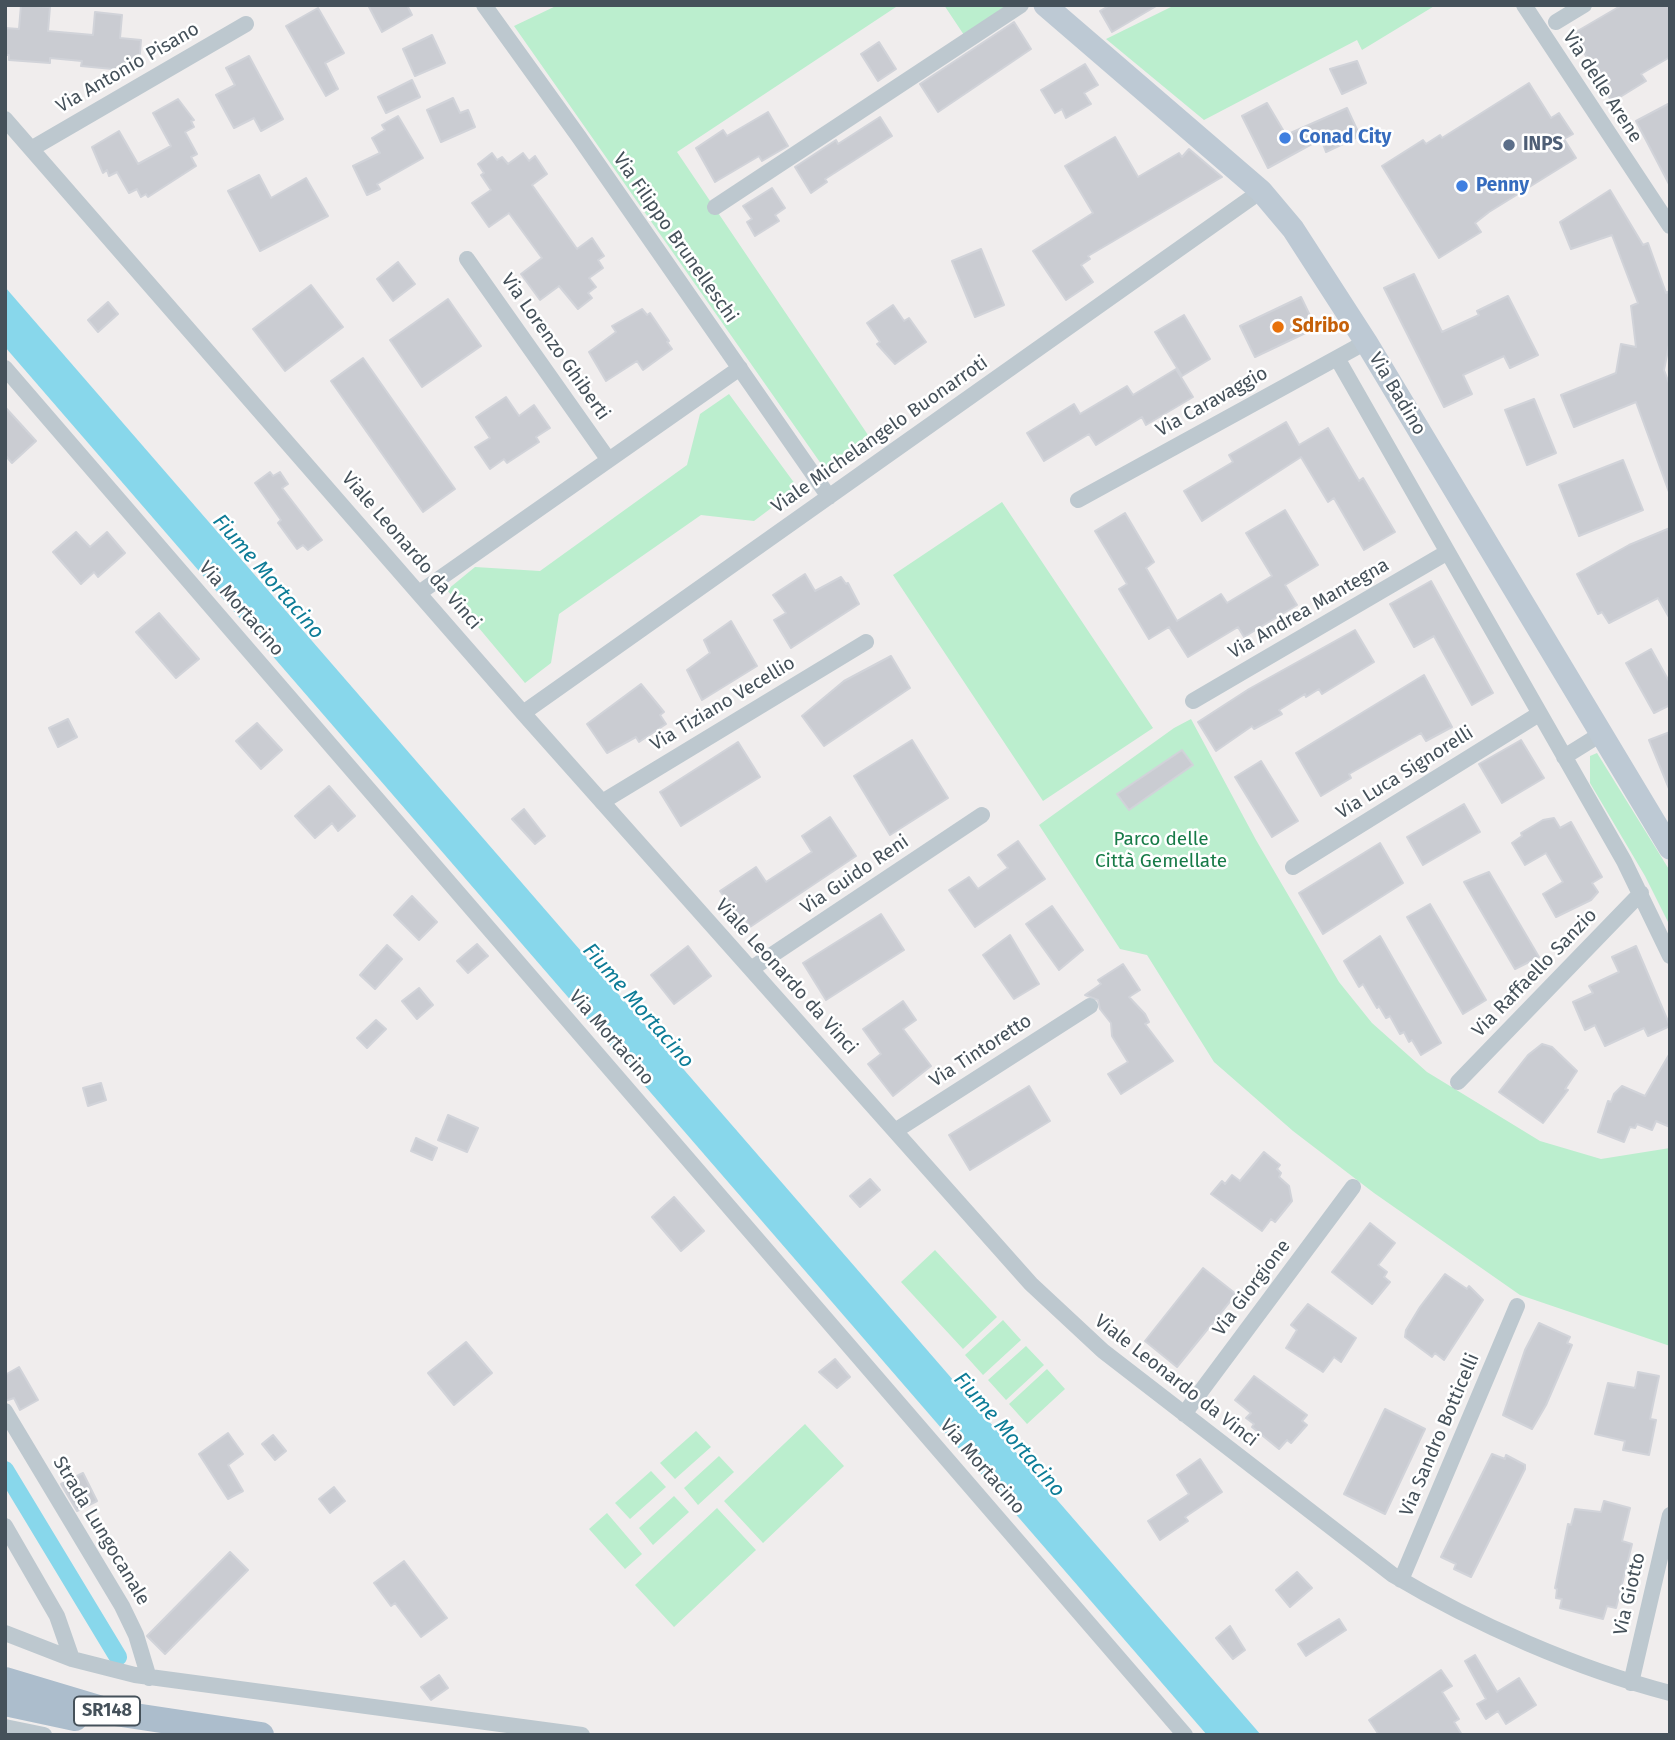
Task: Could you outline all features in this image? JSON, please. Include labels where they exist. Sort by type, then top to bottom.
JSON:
[{"type":"main road","name":"SR148","points":[[5,1680],[93,1708],[261,1735]]},
{"type":"main road","points":[[5,1703],[115,1725],[212,1729]]},
{"type":"street","name":"Via Filippo Brunelleschi","points":[[484,5],[829,497]]},
{"type":"street","points":[[715,207],[1021,5]]},
{"type":"street","name":"Via Badino","points":[[1045,5],[1261,191],[1293,229],[1366,342],[1601,734],[1667,838]]},
{"type":"street","name":"Via delle Arene","points":[[1524,5],[1670,226]]},
{"type":"street","points":[[1556,22],[1584,5]]},
{"type":"street","name":"Via Antonio Pisano","points":[[31,149],[246,24]]},
{"type":"street","name":"Viale Leonardo da Vinci","points":[[5,119],[523,713],[1067,1321],[1364,1556],[1401,1580],[1440,1601],[1559,1655],[1631,1683],[1670,1693]]},
{"type":"street","name":"Viale Michelangelo Buonarroti","points":[[523,713],[1261,191]]},
{"type":"street","name":"Via Lorenzo Ghiberti","points":[[467,259],[608,459]]},
{"type":"street","name":"Via Caravaggio","points":[[1078,500],[1366,342]]},
{"type":"street","name":"Via Badino","points":[[1337,358],[1641,894],[1670,956]]},
{"type":"street","name":"Via Mortacino","points":[[5,368],[1185,1735]]},
{"type":"street","points":[[419,593],[740,368]]},
{"type":"street","name":"Via Andrea Mantegna","points":[[1194,701],[1446,553]]},
{"type":"street","name":"Via Tiziano Vecellio","points":[[602,802],[866,642]]},
{"type":"street","name":"Via Luca Signorelli","points":[[1293,867],[1539,714]]},
{"type":"street","points":[[1564,757],[1601,734]]},
{"type":"street","name":"Via Guido Reni","points":[[751,969],[982,815]]},
{"type":"street","name":"Via Raffaello Sanzio","points":[[1458,1082],[1641,894]]},
{"type":"street","name":"Via Tintoretto","points":[[895,1131],[1090,1006]]},
{"type":"street","name":"Via Giorgione","points":[[1184,1414],[1353,1187]]},
{"type":"street","name":"Via Sandro Botticelli","points":[[1401,1580],[1517,1306]]},
{"type":"street","name":"Strada Lungocanale","points":[[5,1411],[122,1606],[136,1635],[149,1678]]},
{"type":"street","name":"Via Giotto","points":[[1631,1683],[1670,1516]]},
{"type":"street","points":[[5,1526],[57,1616],[72,1659]]},
{"type":"street","points":[[5,1633],[72,1659],[149,1678],[582,1735]]},
{"type":"street","points":[[5,1727],[44,1735]]},
{"type":"green space","points":[[558,5],[899,5],[677,152],[868,435],[824,468],[514,26]]},
{"type":"green space","points":[[944,5],[1007,5],[964,35]]},
{"type":"green space","points":[[1175,5],[1436,5],[1362,50],[1357,40],[1204,120],[1106,39]]},
{"type":"green space","points":[[729,394],[798,488],[754,521],[701,515],[559,614],[551,663],[525,683],[447,590],[475,567],[540,571],[687,465],[700,414]]},
{"type":"green space","points":[[1002,502],[1153,728],[1043,801],[893,575]]},
{"type":"green space","name":"Parco delle Città Gemellate","points":[[1191,719],[1256,840],[1339,982],[1372,1023],[1427,1072],[1540,1141],[1601,1159],[1670,1148],[1670,1346],[1520,1295],[1374,1193],[1293,1131],[1214,1062],[1147,955],[1120,949],[1039,825],[1174,728]]},
{"type":"green space","points":[[1597,753],[1670,871],[1670,926],[1645,876],[1590,783],[1590,756]]},
{"type":"green space","points":[[935,1250],[997,1317],[963,1349],[901,1282]]},
{"type":"green space","points":[[1003,1320],[1021,1340],[983,1375],[965,1355]]},
{"type":"green space","points":[[1026,1346],[1044,1365],[1006,1400],[988,1380]]},
{"type":"green space","points":[[1047,1369],[1065,1389],[1027,1424],[1009,1404]]},
{"type":"green space","points":[[805,1424],[844,1466],[763,1543],[724,1501]]},
{"type":"green space","points":[[696,1431],[711,1447],[675,1479],[660,1463]]},
{"type":"green space","points":[[719,1456],[734,1472],[698,1505],[684,1488]]},
{"type":"green space","points":[[651,1471],[666,1487],[630,1519],[615,1503]]},
{"type":"green space","points":[[674,1496],[689,1512],[653,1545],[639,1528]]},
{"type":"green space","points":[[717,1508],[756,1550],[674,1627],[635,1585]]},
{"type":"green space","points":[[607,1513],[642,1554],[625,1569],[589,1529]]},
{"type":"water","points":[[5,287],[1261,1735],[1207,1735],[5,347]]},
{"type":"building","points":[[21,5],[50,7],[48,31],[93,35],[95,12],[122,15],[120,38],[141,40],[139,66],[124,65],[123,70],[81,66],[82,61],[50,58],[50,63],[9,60],[9,55],[5,55],[5,28],[19,29]]},
{"type":"building","points":[[368,5],[407,5],[412,15],[382,32]]},
{"type":"building","points":[[1110,5],[1158,5],[1112,32],[1100,11]]},
{"type":"building","points":[[1622,5],[1670,5],[1670,57],[1641,74],[1646,81],[1612,102],[1583,51],[1579,54],[1569,36]]},
{"type":"building","points":[[318,8],[344,53],[325,63],[338,89],[326,96],[286,26]]},
{"type":"building","points":[[1014,22],[1031,49],[938,112],[920,84]]},
{"type":"building","points":[[432,35],[445,63],[415,76],[403,49]]},
{"type":"building","points":[[879,42],[896,69],[878,81],[861,54]]},
{"type":"building","points":[[249,56],[283,119],[261,131],[254,118],[234,128],[216,95],[235,85],[226,68]]},
{"type":"building","points":[[1357,61],[1366,83],[1342,94],[1330,69]]},
{"type":"building","points":[[1085,64],[1098,85],[1084,93],[1091,104],[1066,118],[1062,109],[1055,113],[1041,90]]},
{"type":"building","points":[[412,80],[420,97],[386,113],[378,97]]},
{"type":"building","name":"Penny","points":[[1529,83],[1551,118],[1559,113],[1573,134],[1564,139],[1576,158],[1489,212],[1475,223],[1481,232],[1439,258],[1382,166],[1423,140],[1426,144],[1440,135],[1442,138]]},
{"type":"building","points":[[453,98],[460,113],[468,110],[475,127],[441,142],[427,110]]},
{"type":"building","points":[[178,99],[194,120],[191,121],[194,127],[185,132],[197,154],[191,157],[196,166],[148,197],[146,194],[141,197],[137,189],[129,193],[117,172],[109,176],[107,170],[103,173],[92,147],[119,131],[138,164],[171,146],[153,113]]},
{"type":"building","name":"Conad City","points":[[1267,103],[1286,135],[1347,108],[1360,136],[1326,152],[1321,139],[1268,168],[1242,116]]},
{"type":"building","points":[[1670,103],[1670,186],[1636,121]]},
{"type":"building","points":[[768,112],[788,146],[762,161],[759,156],[715,182],[696,148],[723,130],[727,136]]},
{"type":"building","points":[[398,116],[423,158],[377,184],[380,189],[367,195],[353,166],[380,153],[372,138],[385,130],[382,125]]},
{"type":"building","points":[[880,117],[892,136],[825,179],[827,182],[811,193],[795,167],[836,140],[838,144]]},
{"type":"building","points":[[1115,137],[1138,177],[1179,153],[1182,157],[1189,149],[1222,177],[1088,256],[1090,259],[1081,265],[1093,282],[1066,300],[1033,251],[1093,213],[1065,166]]},
{"type":"building","points":[[492,153],[497,160],[502,157],[508,164],[523,153],[529,161],[535,156],[547,174],[532,185],[577,249],[592,238],[604,256],[598,260],[603,268],[589,278],[596,287],[588,293],[592,298],[578,309],[559,286],[540,300],[521,274],[542,258],[509,213],[489,227],[472,203],[491,190],[481,175],[484,173],[478,164]]},
{"type":"building","points":[[259,175],[271,198],[306,178],[328,216],[260,251],[228,191]]},
{"type":"building","points":[[772,188],[785,208],[775,215],[779,221],[755,236],[747,222],[752,219],[743,206]]},
{"type":"building","points":[[1610,190],[1643,245],[1648,243],[1666,293],[1670,291],[1670,340],[1664,370],[1670,386],[1669,492],[1636,402],[1574,427],[1561,395],[1616,373],[1621,344],[1636,347],[1631,306],[1638,303],[1612,235],[1571,249],[1560,222]]},
{"type":"building","points":[[981,249],[1004,305],[975,317],[952,261]]},
{"type":"building","points":[[398,262],[415,284],[393,301],[377,279]]},
{"type":"building","points":[[1414,274],[1442,332],[1479,315],[1477,311],[1508,296],[1538,355],[1510,368],[1504,356],[1463,375],[1472,394],[1444,407],[1384,288]]},
{"type":"building","points":[[311,285],[343,327],[285,371],[253,329]]},
{"type":"building","points":[[1301,297],[1316,328],[1255,357],[1240,326]]},
{"type":"building","points":[[448,299],[481,346],[422,387],[390,340]]},
{"type":"building","points":[[108,302],[118,314],[98,332],[88,320]]},
{"type":"building","points":[[893,305],[904,321],[909,318],[926,342],[895,364],[877,344],[880,342],[867,323]]},
{"type":"building","points":[[642,309],[647,315],[650,313],[672,349],[643,370],[637,361],[606,381],[589,352],[616,332],[612,326]]},
{"type":"building","points":[[1184,315],[1210,359],[1182,376],[1155,332]]},
{"type":"building","points":[[363,358],[455,489],[423,512],[331,381]]},
{"type":"building","points":[[1176,369],[1193,397],[1146,425],[1142,417],[1096,445],[1089,434],[1044,461],[1027,433],[1074,404],[1080,414],[1127,386],[1133,395]]},
{"type":"building","points":[[506,397],[519,416],[534,405],[550,428],[536,437],[539,442],[507,463],[504,459],[490,469],[475,447],[490,438],[476,417]]},
{"type":"building","points":[[1534,399],[1556,453],[1527,465],[1505,410]]},
{"type":"building","points":[[5,407],[36,441],[12,463],[5,455]]},
{"type":"building","points":[[1286,422],[1299,445],[1328,428],[1359,481],[1363,478],[1395,532],[1364,550],[1334,498],[1328,502],[1301,457],[1202,521],[1184,491],[1233,462],[1229,455]]},
{"type":"building","points":[[1623,460],[1643,510],[1579,536],[1559,485]]},
{"type":"building","points":[[270,472],[273,476],[280,472],[288,484],[282,488],[322,540],[308,550],[303,545],[297,549],[255,483]]},
{"type":"building","points":[[1285,510],[1318,565],[1285,585],[1297,605],[1244,637],[1238,627],[1188,657],[1169,627],[1149,639],[1119,589],[1127,584],[1095,531],[1125,513],[1154,562],[1146,568],[1177,621],[1221,594],[1227,603],[1272,576],[1246,533]]},
{"type":"building","points":[[1670,528],[1670,619],[1658,598],[1609,623],[1602,612],[1598,614],[1577,574],[1629,545]]},
{"type":"building","points":[[76,532],[90,547],[107,532],[125,553],[98,577],[94,572],[81,584],[53,552]]},
{"type":"building","points":[[805,574],[815,591],[841,577],[848,583],[859,604],[791,648],[774,620],[786,613],[773,595]]},
{"type":"building","points":[[1431,581],[1493,693],[1472,705],[1434,636],[1414,647],[1390,604]]},
{"type":"building","points":[[159,613],[199,659],[176,678],[136,632]]},
{"type":"building","points":[[731,621],[757,666],[702,700],[687,670],[710,653],[704,640]]},
{"type":"building","points":[[1355,630],[1374,662],[1322,694],[1319,689],[1306,697],[1305,694],[1279,710],[1282,714],[1254,729],[1252,726],[1216,751],[1198,722],[1249,689]]},
{"type":"building","points":[[1651,649],[1670,683],[1670,705],[1654,713],[1626,663]]},
{"type":"building","points":[[891,656],[910,688],[824,746],[802,716],[844,681]]},
{"type":"building","points":[[1424,675],[1452,727],[1426,741],[1421,733],[1349,774],[1351,778],[1321,796],[1296,753]]},
{"type":"building","points":[[641,684],[664,712],[660,715],[666,724],[639,742],[636,737],[607,753],[587,724]]},
{"type":"building","points":[[68,719],[77,737],[58,747],[49,728]]},
{"type":"building","points":[[257,723],[282,750],[261,769],[236,741]]},
{"type":"building","points":[[1670,732],[1670,791],[1649,740]]},
{"type":"building","points":[[912,740],[948,798],[890,835],[854,776]]},
{"type":"building","points":[[1521,740],[1544,778],[1502,803],[1479,764]]},
{"type":"building","points":[[738,742],[760,777],[681,826],[660,792]]},
{"type":"building","points":[[1182,750],[1193,765],[1129,810],[1117,794]]},
{"type":"building","points":[[1261,761],[1298,821],[1272,837],[1235,777]]},
{"type":"building","points":[[329,786],[355,816],[338,831],[332,823],[315,838],[295,816]]},
{"type":"building","points":[[1464,804],[1480,832],[1423,865],[1407,837]]},
{"type":"building","points":[[524,809],[545,836],[535,844],[512,819]]},
{"type":"building","points":[[830,817],[856,856],[750,927],[743,916],[739,918],[720,891],[756,867],[766,882],[812,852],[802,836]]},
{"type":"building","points":[[1554,818],[1560,828],[1571,822],[1602,877],[1592,883],[1598,892],[1591,900],[1556,917],[1543,894],[1563,882],[1546,853],[1525,865],[1512,843],[1522,836],[1521,833],[1543,820]]},
{"type":"building","points":[[1018,841],[1045,879],[975,927],[949,890],[969,877],[978,889],[1008,868],[998,855]]},
{"type":"building","points":[[1380,843],[1403,883],[1323,934],[1299,893]]},
{"type":"building","points":[[1489,872],[1539,957],[1515,969],[1464,882]]},
{"type":"building","points":[[412,896],[437,922],[419,940],[394,915]]},
{"type":"building","points":[[1430,904],[1486,1000],[1463,1014],[1407,917]]},
{"type":"building","points":[[1052,906],[1083,950],[1059,970],[1026,924]]},
{"type":"building","points":[[881,914],[904,950],[826,1000],[803,963]]},
{"type":"building","points":[[1010,935],[1039,984],[1014,999],[983,955]]},
{"type":"building","points":[[1380,936],[1441,1043],[1421,1055],[1404,1032],[1400,1034],[1390,1016],[1386,1018],[1379,1006],[1377,1008],[1363,984],[1359,987],[1344,961]]},
{"type":"building","points":[[477,944],[488,956],[468,973],[457,961]]},
{"type":"building","points":[[387,945],[402,959],[375,989],[360,975]]},
{"type":"building","points":[[688,946],[711,976],[674,1004],[651,975]]},
{"type":"building","points":[[1636,946],[1670,1026],[1648,1036],[1644,1028],[1605,1046],[1595,1025],[1585,1030],[1573,1002],[1593,993],[1589,986],[1619,972],[1612,957]]},
{"type":"building","points":[[1123,964],[1140,990],[1129,997],[1145,1014],[1149,1022],[1145,1024],[1173,1061],[1121,1094],[1108,1074],[1128,1062],[1112,1036],[1111,1023],[1100,1009],[1098,1000],[1085,995],[1101,984],[1098,980]]},
{"type":"building","points":[[419,988],[433,1005],[417,1019],[402,1001]]},
{"type":"building","points":[[903,1001],[916,1020],[903,1029],[931,1066],[893,1096],[868,1064],[881,1054],[863,1029]]},
{"type":"building","points":[[376,1020],[386,1029],[367,1048],[357,1038]]},
{"type":"building","points":[[1542,1044],[1552,1047],[1577,1071],[1565,1089],[1568,1090],[1543,1123],[1499,1092],[1528,1055]]},
{"type":"building","points":[[1670,1053],[1670,1127],[1656,1121],[1652,1130],[1637,1124],[1635,1128],[1630,1127],[1624,1142],[1598,1132],[1608,1101],[1611,1102],[1614,1094],[1622,1086],[1645,1096]]},
{"type":"building","points":[[101,1083],[106,1100],[88,1106],[83,1088]]},
{"type":"building","points":[[1029,1086],[1050,1121],[970,1170],[949,1135]]},
{"type":"building","points":[[448,1115],[478,1128],[467,1152],[438,1140]]},
{"type":"building","points":[[416,1138],[437,1148],[432,1160],[411,1151]]},
{"type":"building","points":[[1264,1152],[1280,1165],[1277,1169],[1281,1173],[1279,1177],[1289,1186],[1292,1201],[1275,1222],[1271,1219],[1262,1231],[1211,1194],[1222,1181],[1225,1184],[1232,1175],[1240,1181]]},
{"type":"building","points":[[870,1179],[880,1190],[860,1207],[850,1196]]},
{"type":"building","points":[[674,1197],[704,1231],[681,1251],[652,1217]]},
{"type":"building","points":[[1370,1223],[1395,1243],[1378,1265],[1387,1272],[1384,1277],[1390,1282],[1372,1304],[1332,1272]]},
{"type":"building","points":[[1203,1268],[1236,1294],[1177,1367],[1145,1341]]},
{"type":"building","points":[[1445,1274],[1467,1289],[1469,1286],[1483,1300],[1444,1360],[1435,1353],[1432,1357],[1405,1337],[1406,1330],[1420,1307]]},
{"type":"building","points":[[1308,1304],[1356,1338],[1341,1362],[1334,1357],[1323,1372],[1286,1348],[1297,1330],[1291,1325]]},
{"type":"building","points":[[1539,1323],[1570,1337],[1567,1343],[1572,1345],[1546,1405],[1532,1429],[1503,1415],[1525,1350]]},
{"type":"building","points":[[466,1342],[492,1373],[454,1405],[428,1373]]},
{"type":"building","points":[[835,1359],[850,1377],[837,1388],[819,1372]]},
{"type":"building","points":[[19,1367],[38,1400],[20,1410],[14,1398],[5,1401],[5,1375]]},
{"type":"building","points":[[1638,1372],[1659,1376],[1650,1419],[1656,1420],[1649,1455],[1623,1450],[1625,1441],[1595,1434],[1608,1383],[1635,1388]]},
{"type":"building","points":[[1254,1376],[1307,1415],[1302,1421],[1307,1425],[1291,1443],[1287,1440],[1279,1449],[1252,1427],[1254,1424],[1246,1418],[1251,1413],[1235,1400]]},
{"type":"building","points":[[1385,1409],[1425,1429],[1385,1514],[1344,1494]]},
{"type":"building","points":[[228,1433],[243,1454],[228,1465],[243,1491],[228,1499],[199,1454]]},
{"type":"building","points":[[273,1435],[286,1451],[275,1460],[262,1444]]},
{"type":"building","points":[[1492,1454],[1505,1459],[1506,1455],[1525,1465],[1525,1469],[1471,1577],[1454,1569],[1456,1564],[1441,1557]]},
{"type":"building","points":[[1200,1459],[1222,1492],[1185,1517],[1188,1521],[1160,1540],[1148,1521],[1189,1494],[1177,1475]]},
{"type":"building","points":[[83,1473],[97,1501],[77,1511],[61,1484]]},
{"type":"building","points":[[334,1487],[345,1501],[330,1513],[319,1499]]},
{"type":"building","points":[[1604,1501],[1630,1508],[1622,1541],[1632,1544],[1616,1608],[1607,1606],[1603,1619],[1560,1608],[1562,1599],[1556,1598],[1555,1588],[1568,1524],[1571,1525],[1575,1509],[1601,1512]]},
{"type":"building","points":[[230,1552],[248,1570],[165,1654],[147,1636]]},
{"type":"building","points":[[404,1561],[447,1618],[421,1637],[395,1603],[391,1606],[374,1583]]},
{"type":"building","points":[[1297,1572],[1312,1588],[1290,1607],[1276,1590]]},
{"type":"building","points":[[1339,1619],[1346,1630],[1306,1656],[1298,1644]]},
{"type":"building","points":[[1230,1626],[1245,1650],[1233,1659],[1216,1638]]},
{"type":"building","points":[[1475,1655],[1497,1692],[1519,1678],[1536,1705],[1506,1724],[1498,1711],[1486,1719],[1477,1704],[1486,1699],[1465,1661]]},
{"type":"building","points":[[1441,1670],[1452,1686],[1442,1692],[1459,1719],[1454,1722],[1462,1735],[1379,1735],[1369,1720]]},
{"type":"building","points":[[439,1675],[448,1688],[431,1700],[421,1687]]},
{"type":"waterway","points":[[5,1470],[118,1657]]},
{"type":"place","name":"Conad City","points":[[1285,138]]},
{"type":"place","name":"INPS","points":[[1509,145]]},
{"type":"place","name":"Penny","points":[[1462,186]]},
{"type":"place","name":"Sdribo","points":[[1278,327]]},
{"type":"water label","name":"Fiume Mortacino","points":[[268,577]]},
{"type":"water label","name":"Fiume Mortacino","points":[[638,1006]]},
{"type":"water label","name":"Fiume Mortacino","points":[[1009,1435]]}]
